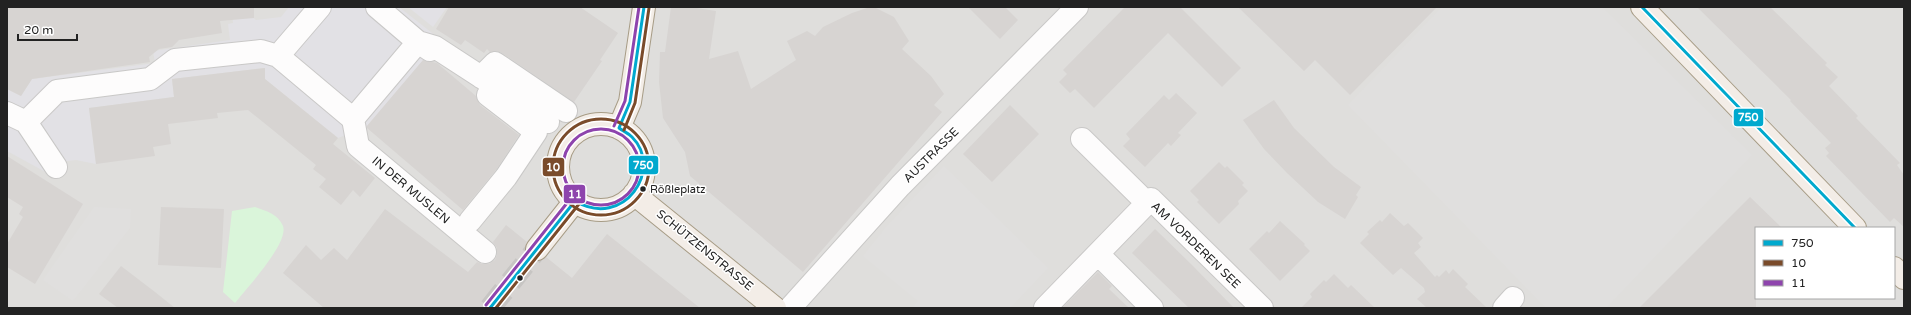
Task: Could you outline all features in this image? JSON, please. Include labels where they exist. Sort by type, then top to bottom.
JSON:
[{"type":"main road","points":[[619,128],[630,102],[644,7]]},
{"type":"main road","points":[[1642,7],[1854,227]]},
{"type":"main road","points":[[604,124],[619,128],[632,137],[640,150],[643,165],[642,180],[634,194],[624,202],[606,209],[587,207],[575,201],[564,190],[558,175],[558,159],[564,144],[574,133],[588,126],[604,124]]},
{"type":"main road","name":"SCHÜTZENSTRASSE","points":[[634,194],[775,308]]},
{"type":"main road","points":[[537,249],[575,201]]},
{"type":"main road","points":[[1895,269],[1904,278]]},
{"type":"street","points":[[278,56],[320,7]]},
{"type":"street","points":[[377,7],[424,46],[435,46],[484,86],[535,112],[550,122],[470,221]]},
{"type":"street","name":"AUSTRASSE","points":[[790,308],[900,186],[1077,7]]},
{"type":"street","points":[[56,167],[16,117],[57,92],[150,79],[175,60],[261,51],[278,56],[353,118],[424,46]]},
{"type":"street","name":"IN DER MUSLEN","points":[[353,118],[358,146],[485,252]]},
{"type":"street","points":[[1082,139],[1147,203]]},
{"type":"street","name":"AM VORDEREN SEE","points":[[1045,308],[1151,199],[1262,308]]},
{"type":"street","points":[[1098,254],[1152,308]]},
{"type":"shaded area","points":[[7,7],[1904,7],[1904,308],[7,308]]},
{"type":"shaded area","points":[[289,7],[399,7],[441,40],[366,127],[338,138],[265,79],[264,68],[172,79],[174,97],[89,108],[96,164],[76,160],[60,162],[51,175],[7,151],[7,89],[21,96],[32,79],[155,63],[153,51],[230,40],[228,24],[233,23],[232,11],[244,10],[256,20],[281,17]]},
{"type":"shaded area","points":[[408,7],[447,7],[433,27]]},
{"type":"shaded area","points":[[1442,7],[1602,7],[1752,155],[1606,308],[1546,308],[1348,105]]},
{"type":"shaded area","points":[[944,166],[1048,268],[1010,308],[912,308],[918,301],[863,256],[886,227]]},
{"type":"shaded area","points":[[94,207],[131,209],[130,228],[73,301],[43,280]]},
{"type":"green space","points":[[255,207],[275,216],[283,226],[283,234],[280,243],[265,266],[235,303],[223,292],[232,211]]},
{"type":"building","points":[[7,7],[254,7],[254,18],[220,21],[222,33],[179,40],[172,47],[159,49],[149,57],[150,62],[32,79],[21,96],[7,89]]},
{"type":"building","points":[[449,7],[580,7],[618,33],[600,60],[602,61],[574,102],[502,53],[496,51],[490,52],[487,49],[484,53],[465,40],[461,45],[436,29]]},
{"type":"building","points":[[671,7],[690,7],[716,11],[709,59],[738,51],[751,89],[796,60],[787,41],[807,31],[815,36],[823,27],[852,13],[867,8],[876,8],[894,17],[909,41],[902,49],[931,76],[944,94],[934,105],[942,112],[803,272],[690,176],[685,152],[663,118],[659,82],[660,52],[665,52]]},
{"type":"building","points":[[968,7],[1005,7],[1018,20],[1000,39]]},
{"type":"building","points":[[1125,7],[1180,7],[1241,68],[1222,87],[1168,33],[1094,108],[1075,89],[1070,93],[1059,82],[1067,74],[1063,70]]},
{"type":"building","points":[[1238,7],[1437,7],[1350,95],[1315,60],[1304,71]]},
{"type":"building","points":[[1697,7],[1770,7],[1827,63],[1825,65],[1838,77],[1829,86],[1858,116],[1856,118],[1900,163],[1897,165],[1904,175],[1904,227],[1894,218],[1890,222],[1826,156],[1829,153],[1825,148],[1831,143],[1790,101],[1791,100]]},
{"type":"building","points":[[423,60],[437,63],[476,96],[480,105],[519,135],[496,170],[463,210],[367,128],[367,126]]},
{"type":"building","points":[[265,68],[265,79],[338,138],[333,144],[375,178],[360,197],[353,190],[341,205],[319,187],[326,179],[313,169],[316,165],[248,110],[217,113],[218,118],[168,124],[171,144],[153,147],[155,156],[96,164],[89,108],[174,97],[172,79]]},
{"type":"building","points":[[1176,93],[1197,113],[1178,133],[1181,135],[1171,146],[1168,143],[1145,167],[1123,146],[1130,139],[1126,134],[1164,95],[1169,100]]},
{"type":"building","points":[[1274,100],[1294,128],[1334,167],[1361,187],[1356,195],[1358,197],[1345,219],[1318,202],[1287,173],[1264,149],[1243,120]]},
{"type":"building","points":[[1010,105],[1039,134],[992,182],[963,154]]},
{"type":"building","points":[[7,156],[83,204],[35,284],[7,267],[7,244],[23,217],[19,214],[23,207],[7,197]]},
{"type":"building","points":[[1219,162],[1225,168],[1227,166],[1244,183],[1242,185],[1248,191],[1238,201],[1239,204],[1219,224],[1197,202],[1199,200],[1190,191]]},
{"type":"building","points":[[1750,197],[1781,227],[1755,227],[1756,308],[1639,308]]},
{"type":"building","points":[[161,207],[224,209],[221,268],[158,265]]},
{"type":"building","points":[[385,209],[468,272],[477,262],[489,264],[495,260],[497,248],[493,242],[506,225],[527,242],[525,253],[529,259],[541,261],[546,257],[572,278],[607,234],[700,308],[324,308],[283,273],[306,245],[321,260],[334,248],[347,260]]},
{"type":"building","points":[[1390,213],[1404,226],[1408,223],[1423,238],[1418,243],[1421,247],[1414,253],[1435,277],[1437,275],[1439,277],[1446,270],[1449,274],[1453,269],[1468,284],[1465,287],[1487,308],[1427,308],[1417,299],[1425,292],[1424,288],[1401,268],[1393,275],[1360,243],[1369,234],[1367,232],[1380,220],[1382,222]]},
{"type":"building","points":[[1280,221],[1305,244],[1304,245],[1310,251],[1280,281],[1249,249],[1267,231],[1269,233]]},
{"type":"building","points":[[1155,229],[1234,308],[1189,308],[1132,253]]},
{"type":"building","points":[[121,266],[175,308],[118,308],[99,294]]},
{"type":"building","points":[[1098,272],[1112,286],[1109,289],[1129,308],[1062,308]]},
{"type":"building","points":[[1334,274],[1348,288],[1351,285],[1375,308],[1301,308],[1312,297],[1310,294],[1324,280],[1326,282]]},
{"type":"tunnel","points":[[490,308],[537,249]]},
{"type":"transit line","name":"11","points":[[614,126],[625,101],[639,7]]},
{"type":"transit line","name":"750","points":[[490,308],[575,201],[593,208],[609,208],[623,202],[634,192],[641,179],[643,165],[641,150],[632,137],[619,128],[630,102],[644,7]]},
{"type":"transit line","name":"750","points":[[1642,7],[1854,227]]},
{"type":"transit line","name":"10","points":[[624,130],[635,103],[649,8]]},
{"type":"transit line","name":"10","points":[[601,119],[619,123],[635,133],[645,149],[649,167],[645,185],[635,201],[619,211],[601,215],[583,211],[567,201],[557,185],[553,167],[557,149],[567,133],[583,123],[601,119]]},
{"type":"transit line","name":"11","points":[[601,129],[615,132],[628,140],[636,153],[639,167],[636,181],[628,194],[615,202],[601,205],[587,202],[574,194],[566,181],[563,167],[566,153],[574,140],[587,132],[601,129]]},
{"type":"transit line","name":"11","points":[[486,305],[571,198]]},
{"type":"transit line","name":"10","points":[[496,308],[579,204]]},
{"type":"place","name":"Rößleplatz","points":[[643,189]]}]
